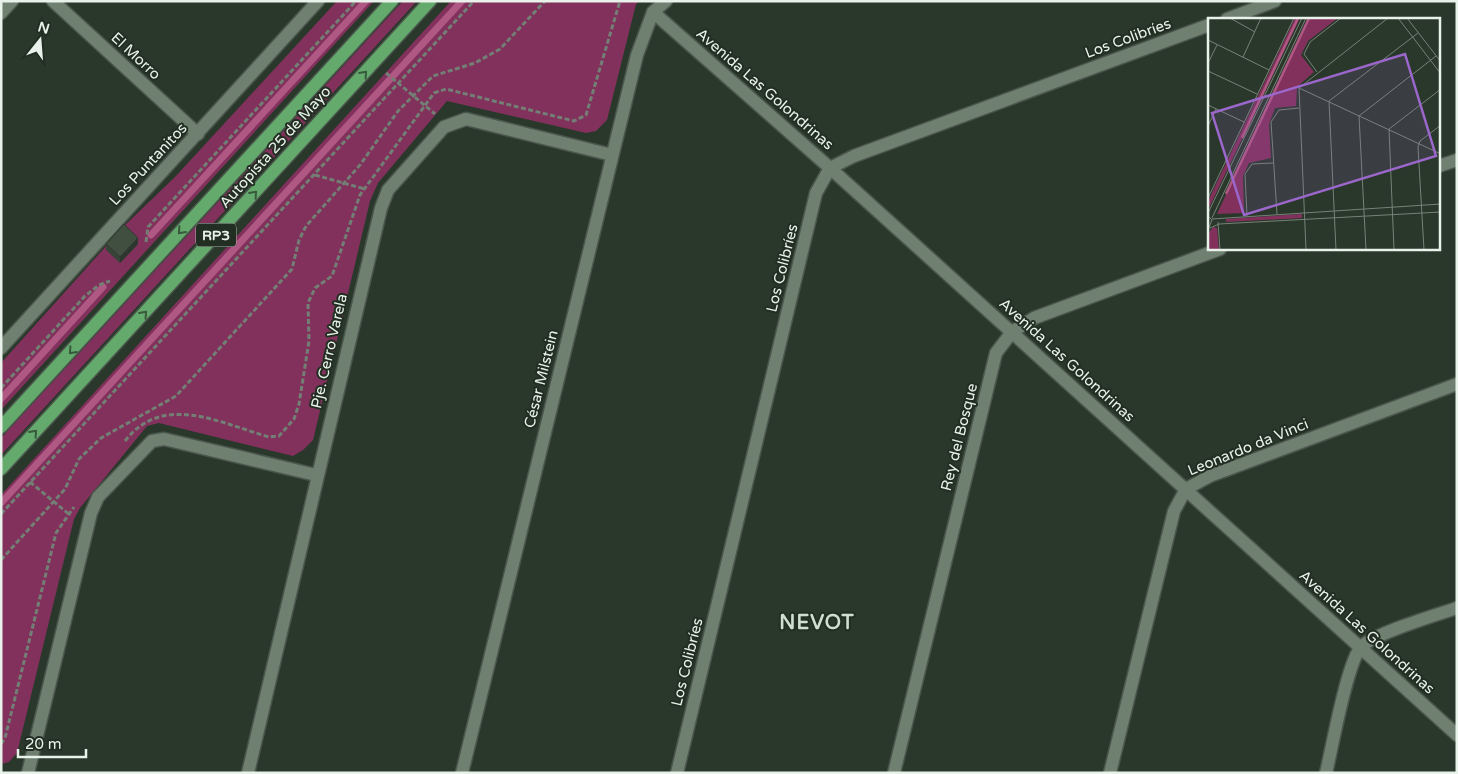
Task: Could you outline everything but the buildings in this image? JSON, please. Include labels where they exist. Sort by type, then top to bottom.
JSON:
[{"type":"main road","name":"Autopista 25 de Mayo","points":[[1,427],[392,1]]},
{"type":"main road","name":"Autopista 25 de Mayo","points":[[1,469],[430,1]]},
{"type":"street","points":[[1,13],[12,1]]},
{"type":"street","name":"El Morro","points":[[53,1],[198,134]]},
{"type":"street","name":"Los Puntanitos","points":[[1,348],[318,1]]},
{"type":"street","name":"César Milstein","points":[[462,773],[637,55],[653,12],[666,1]]},
{"type":"street","points":[[1230,18],[1275,1]]},
{"type":"street","name":"Avenida Las Golondrinas","points":[[653,12],[830,168],[1457,735]]},
{"type":"street","name":"Los Colibríes","points":[[677,773],[816,193],[830,168],[854,156],[1208,25]]},
{"type":"street","points":[[449,125],[466,119],[612,155]]},
{"type":"street","name":"Pje. Cerro Varela","points":[[248,773],[380,208],[386,194],[444,127],[449,125]]},
{"type":"street","points":[[1440,166],[1457,160]]},
{"type":"street","name":"Rey del Bosque","points":[[894,773],[996,353],[1012,332],[1034,318],[1217,250]]},
{"type":"street","name":"Leonardo da Vinci","points":[[1110,773],[1174,511],[1186,489],[1210,476],[1457,384]]},
{"type":"street","points":[[28,773],[86,529],[98,496],[152,441],[164,440],[316,476]]},
{"type":"street","points":[[1326,773],[1349,674],[1361,648],[1379,637],[1457,608]]},
{"type":"path","points":[[146,245],[148,227],[356,1]]},
{"type":"path","points":[[1,514],[154,351],[474,1]]},
{"type":"path","points":[[1,560],[65,489],[79,459],[101,438],[176,396],[292,269],[299,240],[306,226],[360,165],[398,111],[432,76],[475,63],[500,50],[545,1]]},
{"type":"path","points":[[123,444],[135,429],[160,415],[190,414],[269,437],[280,436],[294,420],[299,404],[309,341],[308,303],[315,288],[332,276],[360,195],[434,93],[446,89],[574,120],[586,115],[620,1]]},
{"type":"path","points":[[383,72],[449,125]]},
{"type":"path","points":[[315,175],[386,194]]},
{"type":"path","points":[[1,388],[85,296],[99,285],[115,279]]},
{"type":"path","points":[[30,482],[86,529]]},
{"type":"path","points":[[1,744],[5,738],[56,533],[74,506]]},
{"type":"shaded area","points":[[337,1],[374,1],[1,410],[1,363],[125,225],[175,177]]},
{"type":"shaded area","points":[[403,1],[417,1],[1,455],[1,438]]},
{"type":"shaded area","points":[[451,1],[640,1],[636,4],[607,120],[596,131],[586,133],[447,101],[378,183],[370,201],[313,440],[303,450],[293,456],[159,423],[147,426],[80,508],[74,519],[17,753],[9,762],[1,764],[1,495]]},
{"type":"waterway","points":[[151,235],[366,1]]},
{"type":"waterway","points":[[1,503],[462,1]]},
{"type":"waterway","points":[[1,399],[103,287]]},
{"type":"district","name":"NEVOT","points":[[817,623]]}]
